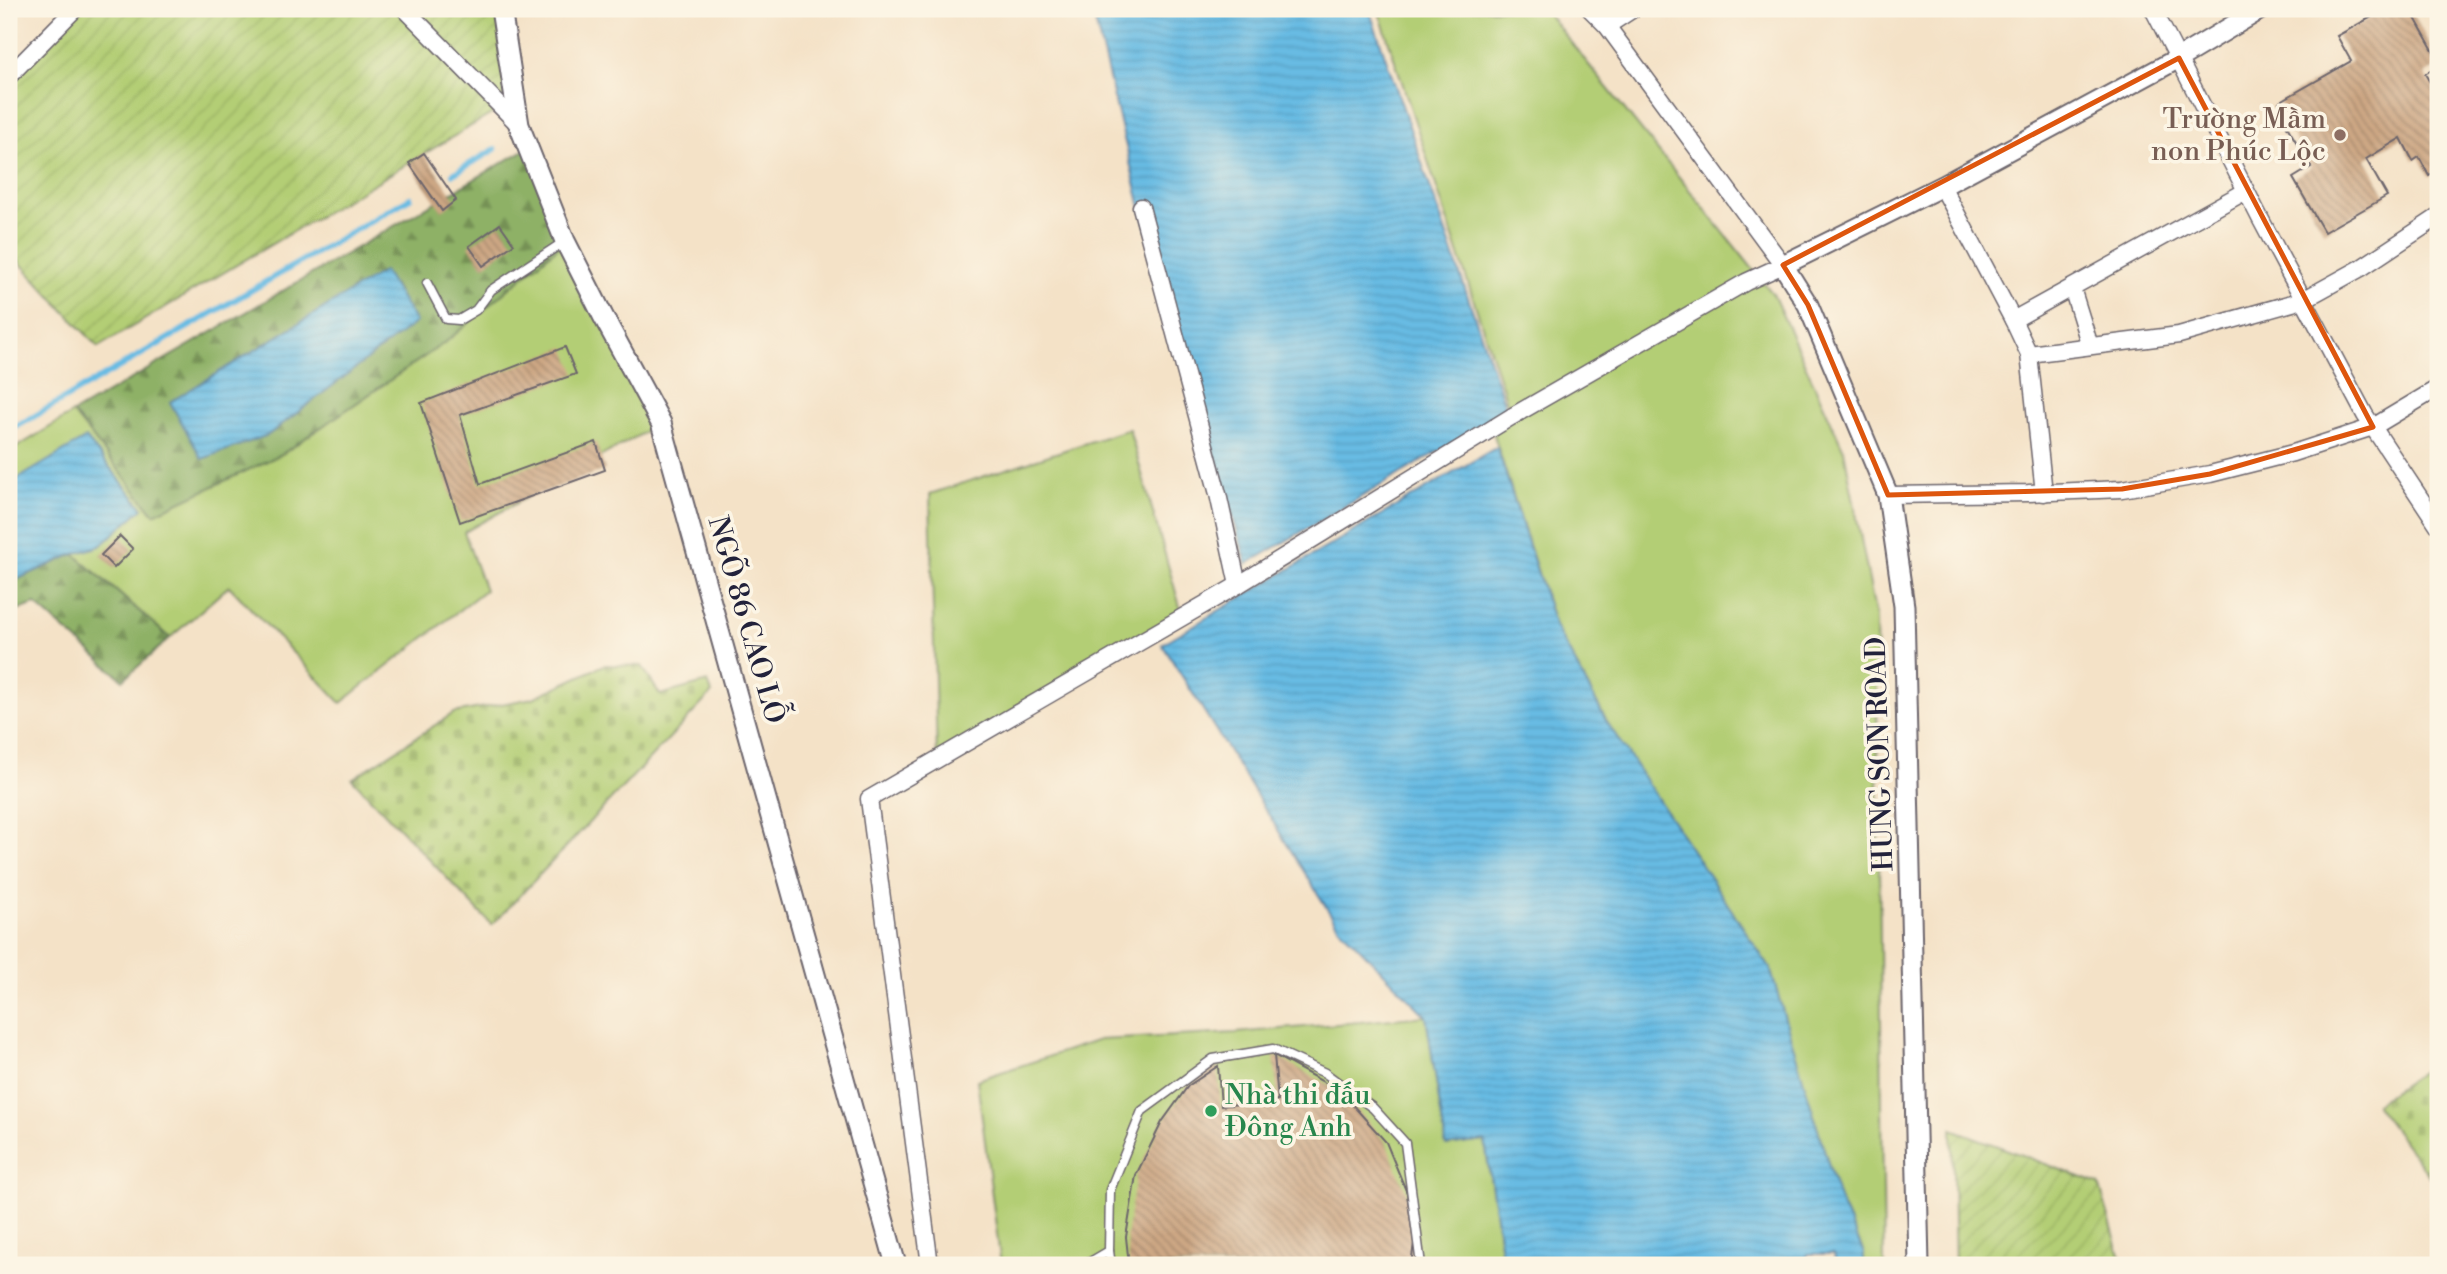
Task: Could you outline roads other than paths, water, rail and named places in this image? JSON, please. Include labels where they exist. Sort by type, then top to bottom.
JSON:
[{"type":"street","points":[[9,76],[75,9]]},
{"type":"street","points":[[405,9],[519,125]]},
{"type":"street","name":"NGÕ 86 CAO LỖ","points":[[500,9],[519,125],[565,241],[661,423],[895,1265]]},
{"type":"street","points":[[1590,9],[1607,26],[1783,265]]},
{"type":"street","points":[[1607,26],[1633,9]]},
{"type":"street","points":[[2153,9],[2303,300],[2373,427],[2438,526]]},
{"type":"street","points":[[930,1265],[869,799],[1238,585],[1511,417],[1746,282],[1942,186],[2179,58],[2261,9]]},
{"type":"street","points":[[1942,186],[2029,354],[2044,493]]},
{"type":"street","points":[[2013,320],[2246,191]]},
{"type":"street","points":[[1141,207],[1218,494],[1238,585]]},
{"type":"street","points":[[2029,354],[2179,335],[2303,300],[2361,268],[2438,217]]},
{"type":"street","name":"HUNG SON ROAD","points":[[1783,265],[1808,305],[1888,495],[1904,606],[1919,1265]]},
{"type":"street","points":[[2072,288],[2090,346]]},
{"type":"street","points":[[1888,495],[2122,489],[2210,474],[2293,453],[2373,427],[2438,388]]},
{"type":"lane","points":[[427,283],[446,319],[459,320],[476,310],[491,290],[565,241]]},
{"type":"lane","points":[[1111,1265],[1110,1190],[1142,1111],[1213,1059],[1273,1049],[1325,1073],[1373,1108],[1405,1143],[1421,1265]]},
{"type":"lane","points":[[1085,1265],[1109,1251]]},
{"type":"water","points":[[1092,9],[1369,9],[1507,411],[1247,564],[1141,207]]},
{"type":"water","points":[[384,271],[416,322],[268,435],[202,459],[170,402]]},
{"type":"water","points":[[86,438],[143,508],[100,546],[74,554],[9,583],[9,484]]},
{"type":"water","points":[[1497,447],[1555,626],[1607,722],[1770,968],[1839,1199],[1864,1253],[1864,1265],[1836,1265],[1834,1254],[1808,1254],[1805,1265],[1503,1265],[1485,1141],[1446,1146],[1426,1016],[1338,926],[1162,644]]},
{"type":"waterway","points":[[453,174],[495,149]]},
{"type":"waterway","points":[[9,431],[410,198]]},
{"type":"place","name":"Trường Mầm non Phúc Lộc","points":[[2340,135]]},
{"type":"place","name":"Nhà thi đấu Đông Anh","points":[[1211,1111]]}]
